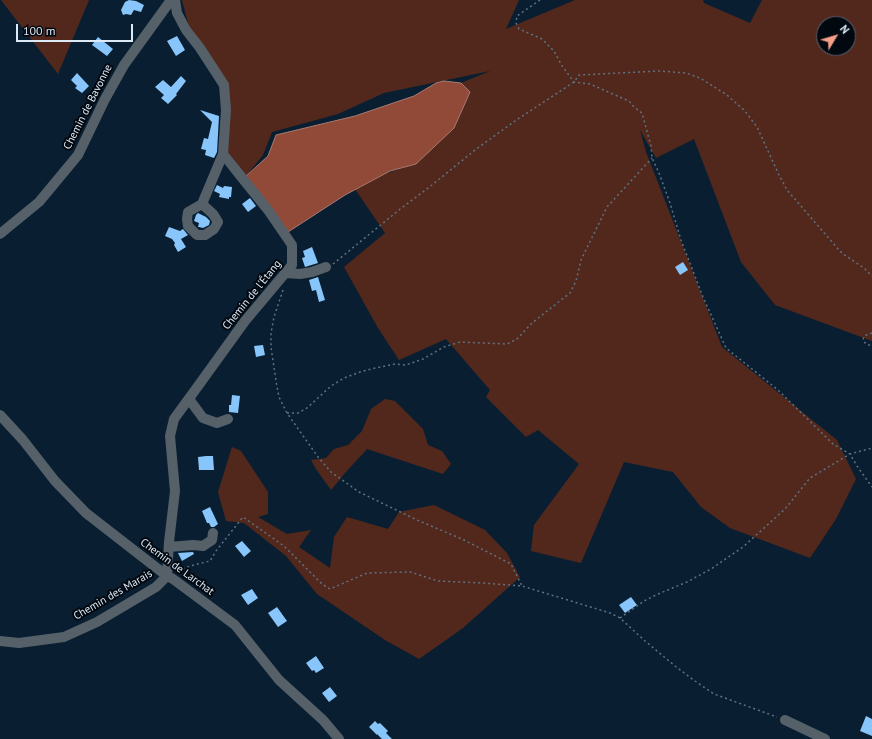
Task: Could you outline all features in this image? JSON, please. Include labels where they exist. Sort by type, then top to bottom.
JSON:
[{"type":"street","name":"Chemin de Bavonne","points":[[0,234],[38,202],[78,155],[104,99],[124,65],[172,0]]},
{"type":"street","points":[[175,0],[177,13],[186,30],[200,48],[224,85],[226,110],[223,154],[202,204]]},
{"type":"street","name":"Chemin de l'Étang","points":[[167,576],[175,491],[170,436],[174,419],[245,321],[292,265],[292,245],[268,210],[223,154]]},
{"type":"street","points":[[285,273],[300,274],[326,267]]},
{"type":"street","points":[[189,399],[203,418],[216,423],[228,419]]},
{"type":"street","name":"Chemin de Larchat","points":[[0,415],[23,440],[55,481],[86,512],[167,576],[236,625],[279,680],[323,720],[339,739]]},
{"type":"street","points":[[169,547],[193,545],[203,546],[212,540],[213,533]]},
{"type":"street","name":"Chemin des Marais","points":[[0,641],[19,643],[64,637],[97,622],[156,587],[167,576]]},
{"type":"street","points":[[785,720],[824,739]]},
{"type":"path","points":[[540,0],[517,16],[516,22],[519,29],[542,39],[554,51],[562,66],[574,82],[590,84],[629,101],[642,113],[651,146],[652,158],[670,203],[681,240],[703,297],[726,348],[778,390],[833,444],[850,454],[872,487]]},
{"type":"path","points":[[326,267],[335,263],[475,150],[515,121],[574,82],[580,75],[660,71],[686,73],[700,78],[727,95],[745,111],[757,127],[787,190],[839,250],[864,268],[872,276]]},
{"type":"path","points":[[287,413],[298,413],[307,408],[331,386],[344,378],[360,372],[395,364],[406,365],[423,359],[444,347],[460,342],[506,344],[517,339],[532,323],[570,293],[576,281],[581,260],[607,207],[652,158]]},
{"type":"path","points":[[284,287],[274,317],[271,333],[271,347],[279,397],[287,413],[318,457],[331,472],[359,492],[417,520],[464,540],[511,564],[522,586]]},
{"type":"path","points":[[872,333],[864,336],[863,340],[866,344],[872,346]]},
{"type":"path","points":[[620,618],[644,600],[687,582],[711,569],[743,547],[785,509],[810,478],[850,454],[872,448]]},
{"type":"path","points":[[167,576],[190,566],[210,561],[216,551],[244,517],[284,546],[322,584],[330,589],[367,573],[410,572],[438,581],[522,586],[610,613],[620,618],[675,666],[714,694],[785,720]]},
{"type":"shaded area","points":[[1,0],[89,0],[58,74]]},
{"type":"shaded area","points":[[182,0],[519,0],[506,29],[575,0],[703,0],[704,3],[750,23],[762,0],[872,0],[872,341],[775,305],[741,262],[694,139],[656,158],[640,130],[646,152],[722,347],[837,440],[856,479],[836,519],[810,558],[730,528],[701,507],[673,472],[624,462],[581,563],[531,551],[534,525],[579,464],[538,430],[526,437],[486,397],[490,390],[446,339],[399,360],[378,328],[344,267],[385,233],[355,189],[384,174],[416,164],[470,92],[461,83],[490,71],[384,93],[338,114],[272,132],[263,155],[246,176],[227,154],[228,91],[189,27]]},
{"type":"shaded area","points":[[444,81],[461,83],[470,92],[454,128],[416,164],[390,171],[345,195],[288,232],[246,176],[268,156],[276,135],[355,116],[414,96],[436,83]]},
{"type":"shaded area","points":[[385,399],[395,401],[423,429],[428,445],[442,451],[451,464],[443,474],[367,449],[331,490],[311,460],[326,458],[334,449],[348,445],[362,431],[371,409]]},
{"type":"shaded area","points":[[232,447],[241,451],[268,492],[268,514],[258,517],[287,534],[311,530],[299,547],[330,568],[334,537],[347,517],[388,529],[399,512],[434,505],[485,530],[507,553],[520,577],[463,628],[419,659],[385,640],[317,594],[286,556],[244,523],[226,521],[218,492]]},
{"type":"building","points":[[129,0],[136,1],[144,5],[141,12],[134,10],[131,15],[123,15],[121,10],[125,2]]},
{"type":"building","points":[[177,36],[185,50],[176,56],[167,41]]},
{"type":"building","points":[[98,37],[113,49],[107,56],[92,45]]},
{"type":"building","points":[[77,73],[89,86],[82,93],[75,88],[77,86],[71,80]]},
{"type":"building","points":[[181,76],[186,81],[176,94],[177,95],[168,104],[161,98],[164,95],[155,87],[163,80],[171,87]]},
{"type":"building","points":[[200,110],[219,116],[217,152],[214,158],[205,155],[206,150],[201,149],[204,138],[208,139],[212,122]]},
{"type":"building","points":[[217,185],[223,188],[224,186],[232,187],[231,197],[229,197],[229,199],[219,197],[220,194],[214,191]]},
{"type":"building","points":[[250,198],[256,206],[248,212],[242,204]]},
{"type":"building","points":[[198,213],[210,221],[209,225],[203,228],[198,227],[199,223],[194,221]]},
{"type":"building","points":[[169,227],[180,231],[183,229],[188,235],[181,239],[186,247],[178,252],[172,239],[165,236]]},
{"type":"building","points":[[312,247],[318,263],[305,267],[302,258],[305,257],[303,251]]},
{"type":"building","points":[[683,262],[688,270],[680,275],[675,267]]},
{"type":"building","points":[[318,277],[325,300],[319,302],[316,290],[312,291],[309,280]]},
{"type":"building","points":[[263,345],[265,355],[256,357],[254,346]]},
{"type":"building","points":[[232,395],[240,396],[238,413],[229,412],[229,405],[231,405]]},
{"type":"building","points":[[213,456],[214,470],[199,470],[198,457]]},
{"type":"building","points":[[210,507],[218,524],[214,527],[211,527],[209,523],[207,523],[202,511]]},
{"type":"building","points":[[242,541],[251,551],[244,557],[235,546]]},
{"type":"building","points":[[193,552],[194,554],[182,561],[178,553]]},
{"type":"building","points":[[252,589],[258,598],[248,605],[241,595]]},
{"type":"building","points":[[631,597],[637,605],[625,613],[619,605]]},
{"type":"building","points":[[277,607],[287,621],[278,627],[268,613]]},
{"type":"building","points":[[316,656],[324,668],[316,673],[314,670],[312,671],[306,663]]},
{"type":"building","points":[[330,687],[337,696],[329,702],[322,693]]},
{"type":"building","points":[[866,716],[872,719],[872,736],[860,731]]},
{"type":"building","points":[[375,721],[378,724],[380,723],[388,731],[386,733],[392,739],[382,739],[369,727]]}]
